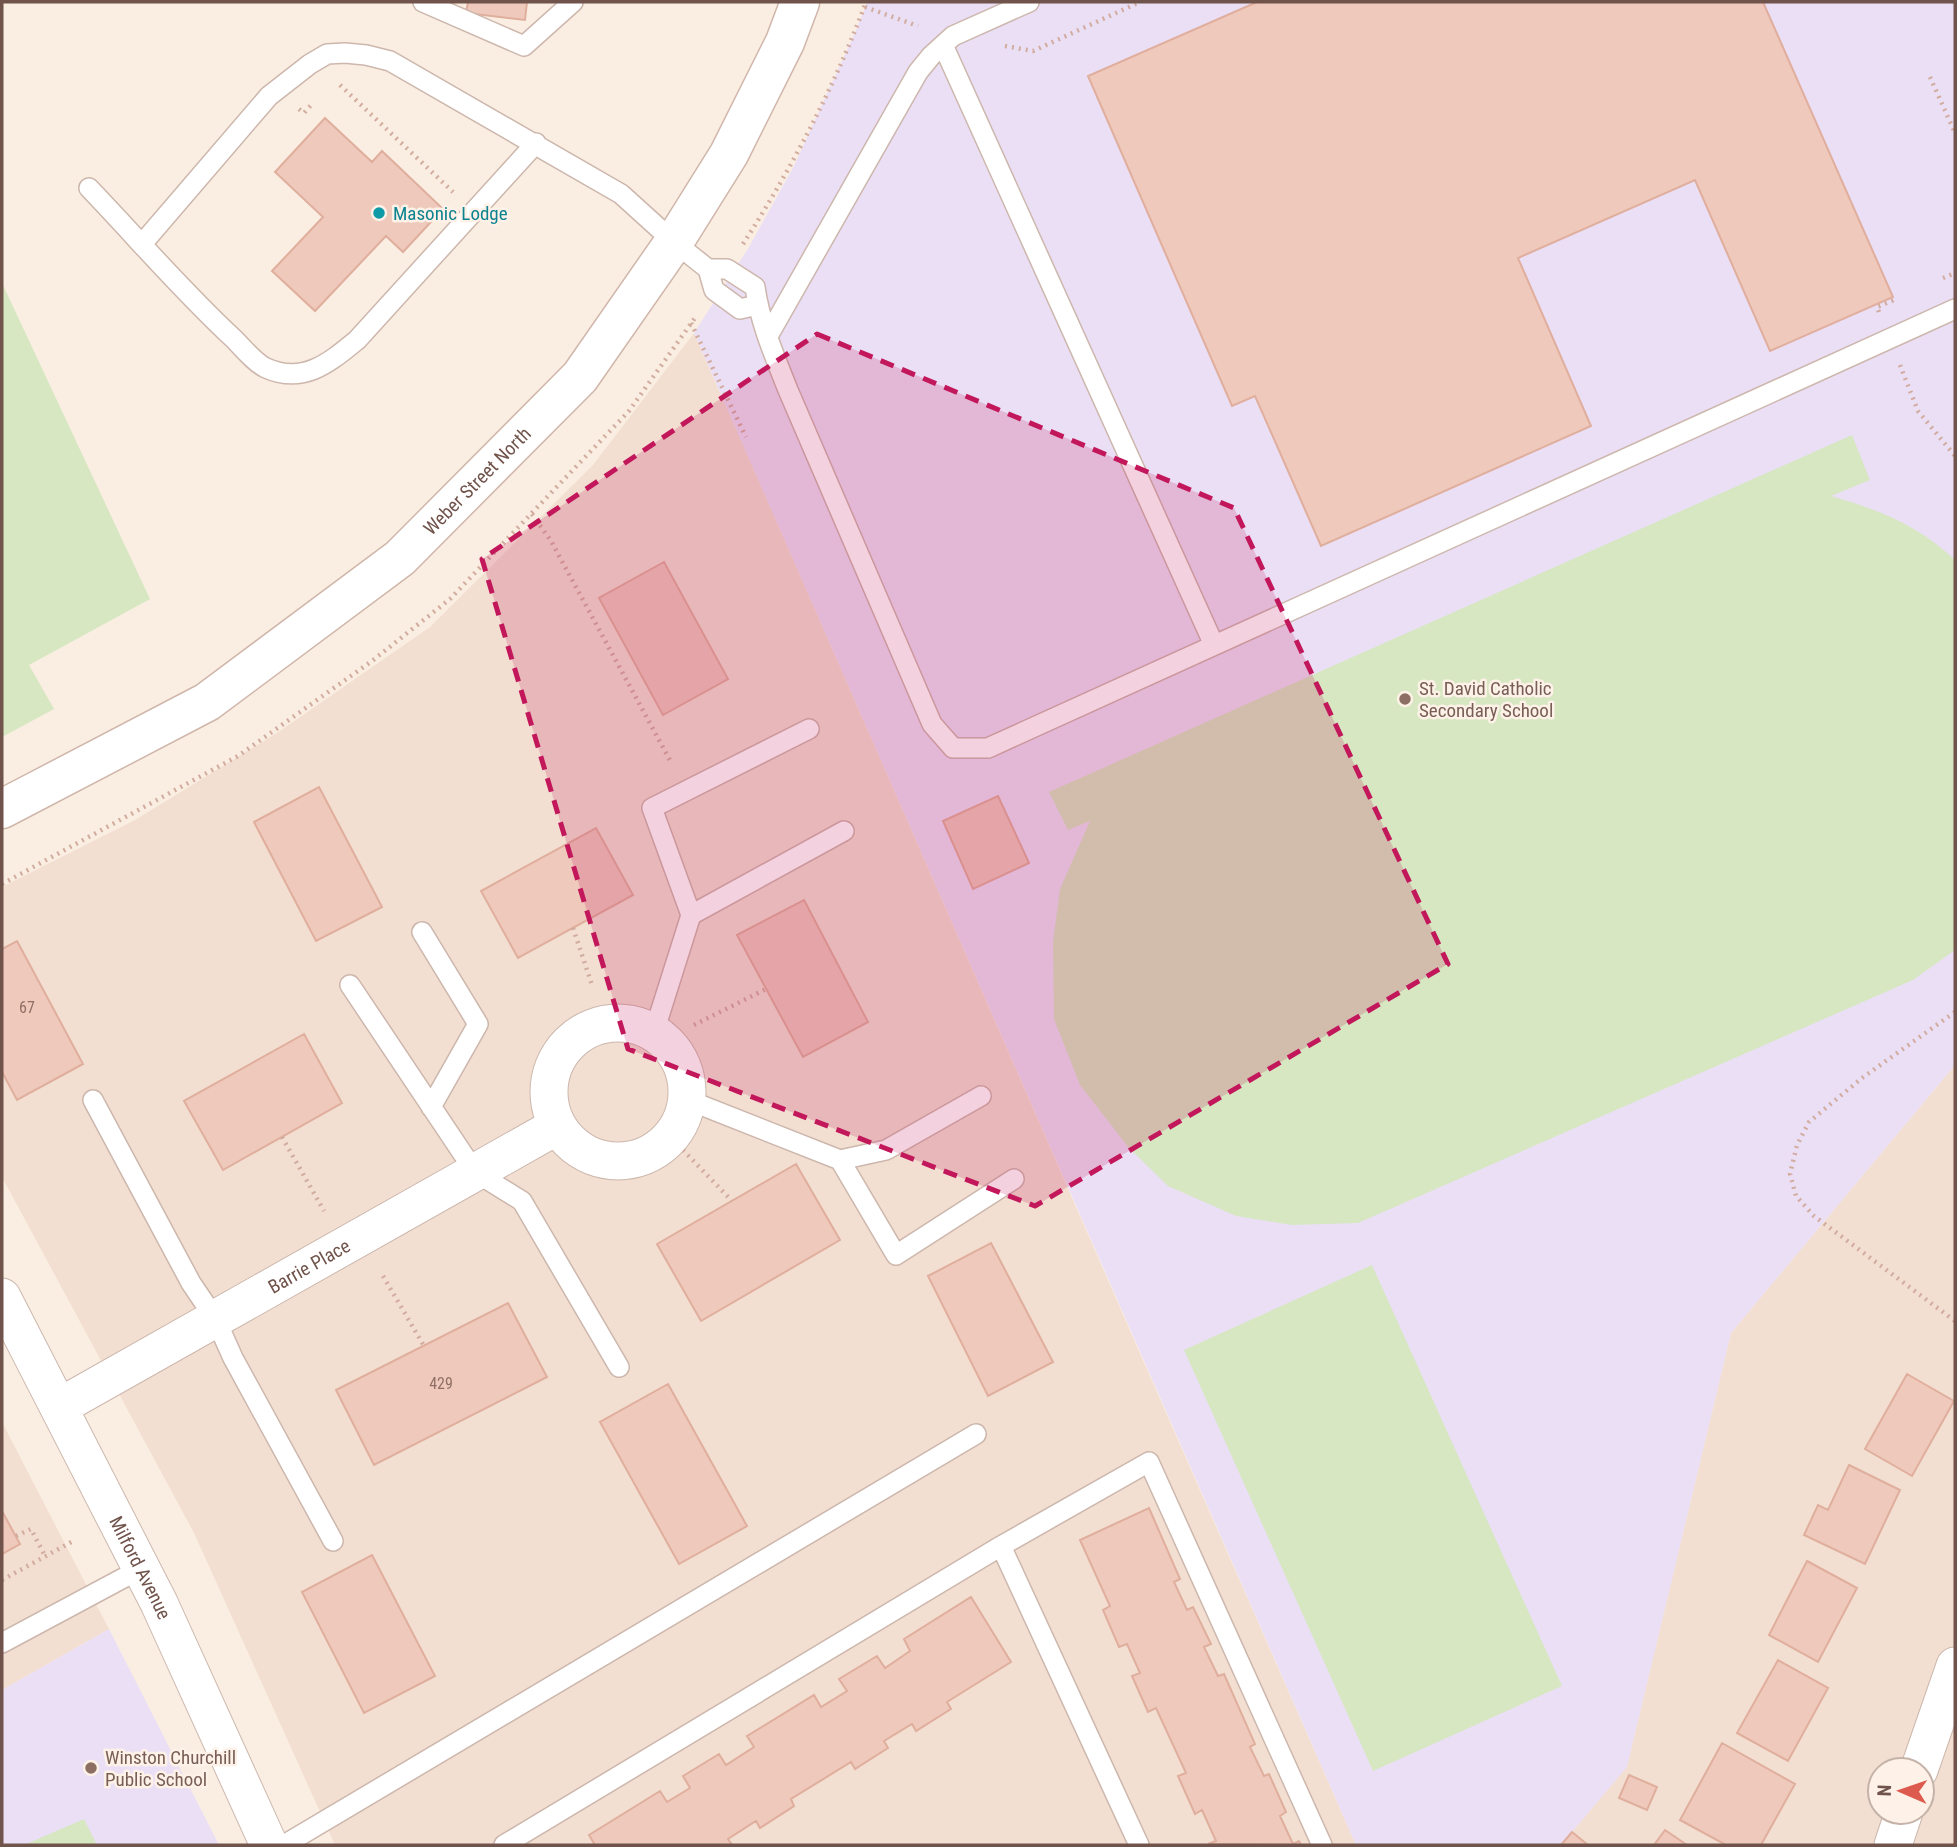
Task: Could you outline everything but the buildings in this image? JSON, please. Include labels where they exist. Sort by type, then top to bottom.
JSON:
[{"type":"main road","name":"Weber Street North","points":[[2,809],[207,702],[400,558],[580,377],[674,242],[729,154],[785,42],[800,2]]},
{"type":"street","points":[[631,1023],[654,1032],[677,1054],[686,1076],[688,1100],[677,1129],[656,1150],[634,1160],[610,1161],[593,1157],[572,1144],[557,1126],[551,1109],[549,1085],[556,1062],[580,1034],[602,1024],[631,1023]]},
{"type":"street","name":"Barrie Place","points":[[59,1407],[557,1126]]},
{"type":"street","name":"Milford Avenue","points":[[2,1297],[142,1567],[269,1845]]},
{"type":"street","points":[[1924,1756],[1955,1666]]},
{"type":"street","points":[[1893,1845],[1899,1826]]},
{"type":"lane","points":[[423,2],[524,46],[573,2]]},
{"type":"lane","points":[[768,337],[918,72],[953,36],[1029,2]]},
{"type":"lane","points":[[943,45],[1214,645]]},
{"type":"lane","points":[[142,244],[268,96],[327,54],[345,53],[390,61],[621,194],[708,269],[727,270],[755,288],[757,305],[788,390],[932,724],[953,748],[988,748],[1955,309]]},
{"type":"lane","points":[[89,188],[225,331],[265,368],[289,373],[309,372],[327,364],[357,340],[536,143]]},
{"type":"lane","points":[[654,1032],[691,915],[652,808],[809,729]]},
{"type":"lane","points":[[691,915],[844,831]]},
{"type":"lane","points":[[422,932],[478,1024],[431,1107]]},
{"type":"lane","points":[[350,985],[475,1172],[522,1201],[619,1367]]},
{"type":"lane","points":[[688,1100],[840,1160],[886,1150],[981,1096]]},
{"type":"lane","points":[[93,1100],[191,1283],[216,1320],[233,1357],[333,1541]]},
{"type":"lane","points":[[840,1160],[896,1255],[1014,1179]]},
{"type":"lane","points":[[284,1845],[976,1434]]},
{"type":"lane","points":[[504,1845],[532,1838],[1001,1546],[1149,1462],[1322,1845]]},
{"type":"lane","points":[[1001,1546],[1139,1845]]},
{"type":"lane","points":[[2,1643],[142,1567]]},
{"type":"path","points":[[864,7],[906,22]]},
{"type":"path","points":[[332,78],[474,212]]},
{"type":"path","points":[[1930,78],[1955,132]]},
{"type":"path","points":[[298,109],[304,113],[318,96]]},
{"type":"path","points":[[691,323],[746,437]]},
{"type":"path","points":[[532,514],[551,541],[665,751]]},
{"type":"path","points":[[573,928],[592,985]]},
{"type":"path","points":[[694,1025],[766,989]]},
{"type":"path","points":[[1955,1012],[1862,1078],[1809,1122],[1797,1144],[1790,1174],[1796,1196],[1814,1216],[1955,1321]]},
{"type":"path","points":[[282,1137],[324,1211]]},
{"type":"path","points":[[682,1150],[732,1201]]},
{"type":"path","points":[[383,1276],[424,1346]]},
{"type":"path","points":[[16,1536],[31,1529],[46,1556]]},
{"type":"path","points":[[2,1580],[75,1540]]},
{"type":"highlighted area","points":[[817,334],[1234,508],[1448,964],[1035,1206],[628,1049],[482,559]]},
{"type":"shaded area","name":"St. David Catholic Secondary School","points":[[867,2],[1955,2],[1955,1065],[1731,1333],[1627,1767],[1561,1845],[1356,1845],[694,333],[749,247],[794,166]]},
{"type":"shaded area","points":[[694,333],[1356,1845],[335,1845],[194,1533],[2,1177],[2,887],[135,820],[280,731],[430,627],[593,465]]},
{"type":"shaded area","points":[[1955,1065],[1955,1845],[1561,1845],[1627,1766],[1731,1333]]},
{"type":"shaded area","points":[[2,1422],[109,1629],[2,1690]]},
{"type":"shaded area","name":"Winston Churchill Public School","points":[[109,1629],[219,1845],[2,1845],[2,1690]]},
{"type":"green space","points":[[2,283],[150,599],[29,665],[54,709],[2,737]]},
{"type":"green space","points":[[1852,435],[1870,480],[1831,496],[1865,507],[1913,528],[1955,560],[1955,950],[1913,980],[1358,1223],[1292,1225],[1236,1216],[1168,1186],[1129,1148],[1080,1085],[1054,1019],[1053,942],[1060,889],[1090,821],[1068,830],[1049,792]]},
{"type":"green space","points":[[1372,1265],[1562,1686],[1373,1771],[1184,1350]]},
{"type":"green space","points":[[84,1819],[97,1845],[24,1845]]},
{"type":"place","name":"Masonic Lodge","points":[[379,213]]},
{"type":"place","name":"St. David Catholic Secondary School","points":[[1405,699]]},
{"type":"place","name":"Winston Churchill Public School","points":[[91,1768]]}]
